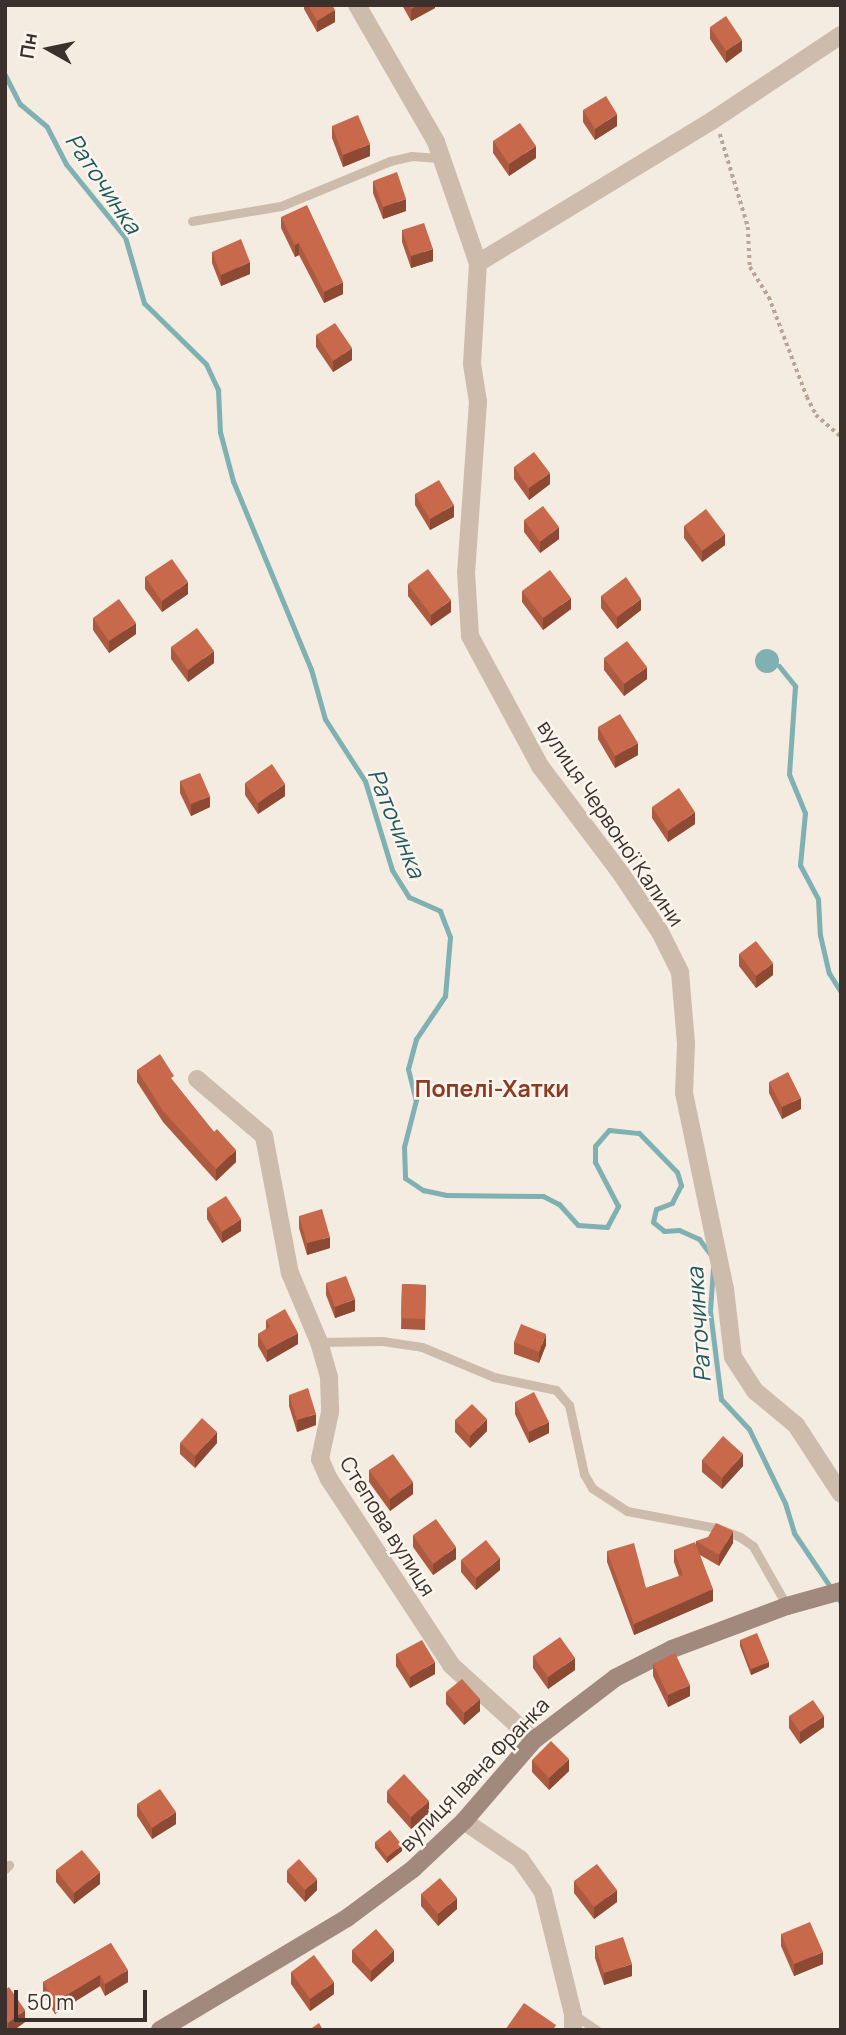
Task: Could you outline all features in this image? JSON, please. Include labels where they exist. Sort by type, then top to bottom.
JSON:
[{"type":"main road","name":"вулиця Івана Франка","points":[[160,2030],[348,1918],[413,1869],[464,1821],[534,1740],[615,1678],[672,1649],[787,1606],[841,1591]]},
{"type":"street","name":"вулиця Червоної Калини","points":[[357,5],[418,105],[442,158],[478,263],[472,364],[478,402],[466,572],[470,636],[540,766],[629,886],[680,972],[686,1044],[684,1093],[725,1289],[733,1357],[755,1391],[796,1425],[841,1494]]},
{"type":"street","points":[[478,263],[713,120],[841,35]]},
{"type":"street","name":"Степова вулиця","points":[[197,1079],[264,1136],[290,1273],[320,1342],[329,1378],[330,1412],[320,1459],[329,1479],[451,1665],[534,1740]]},
{"type":"street","points":[[464,1821],[520,1859],[543,1892],[573,2022]]},
{"type":"lane","points":[[192,220],[281,206],[411,156],[442,158]]},
{"type":"lane","points":[[320,1342],[382,1341],[422,1347],[494,1377],[556,1390],[569,1405],[584,1474],[592,1488],[627,1511],[717,1528],[740,1537],[758,1554],[787,1606]]},
{"type":"lane","points":[[573,2022],[597,2030]]},
{"type":"path","points":[[713,120],[743,206],[750,267],[769,297],[816,415],[841,438]]},
{"type":"water","points":[[767,649],[776,652],[779,661],[776,670],[767,673],[758,670],[755,661],[758,652]]},
{"type":"building","points":[[308,5],[332,5],[335,10],[317,21]]},
{"type":"building","points":[[726,16],[742,40],[726,51],[710,27]]},
{"type":"building","points":[[606,96],[617,114],[595,129],[583,110]]},
{"type":"building","points":[[358,115],[370,144],[343,155],[332,126]]},
{"type":"building","points":[[520,123],[536,146],[509,164],[493,141]]},
{"type":"building","points":[[397,172],[406,199],[383,207],[373,181]]},
{"type":"building","points":[[307,205],[343,282],[324,292],[299,243],[295,245],[281,217]]},
{"type":"building","points":[[424,223],[433,249],[411,256],[402,230]]},
{"type":"building","points":[[241,239],[250,262],[221,275],[212,252]]},
{"type":"building","points":[[335,323],[352,348],[333,361],[316,335]]},
{"type":"building","points":[[534,452],[550,473],[529,488],[514,467]]},
{"type":"building","points":[[439,480],[454,505],[430,519],[415,494]]},
{"type":"building","points":[[543,506],[559,527],[540,542],[524,520]]},
{"type":"building","points":[[706,509],[725,534],[702,551],[684,526]]},
{"type":"building","points":[[172,559],[188,582],[162,601],[145,577]]},
{"type":"building","points":[[428,569],[451,600],[431,615],[408,584]]},
{"type":"building","points":[[550,570],[571,598],[543,618],[522,591]]},
{"type":"building","points":[[626,577],[641,599],[617,617],[601,596]]},
{"type":"building","points":[[119,599],[136,623],[109,641],[93,618]]},
{"type":"building","points":[[197,628],[214,651],[188,670],[171,647]]},
{"type":"building","points":[[627,641],[647,667],[624,684],[604,658]]},
{"type":"building","points":[[620,714],[638,743],[615,756],[598,727]]},
{"type":"building","points":[[272,764],[285,784],[258,803],[245,783]]},
{"type":"building","points":[[200,773],[210,796],[191,804],[180,781]]},
{"type":"building","points":[[679,788],[695,812],[668,831],[652,807]]},
{"type":"building","points":[[756,941],[773,963],[756,976],[739,954]]},
{"type":"building","points":[[160,1054],[174,1076],[171,1078],[214,1132],[217,1129],[236,1150],[216,1169],[163,1111],[137,1070]]},
{"type":"building","points":[[788,1072],[801,1098],[782,1107],[769,1082]]},
{"type":"building","points":[[226,1196],[241,1219],[222,1232],[207,1208]]},
{"type":"building","points":[[322,1209],[330,1237],[307,1243],[299,1216]]},
{"type":"building","points":[[346,1276],[355,1299],[335,1307],[326,1283]]},
{"type":"building","points":[[402,1284],[426,1285],[425,1319],[401,1318]]},
{"type":"building","points":[[285,1309],[298,1333],[267,1350],[258,1334],[270,1327],[266,1320]]},
{"type":"building","points":[[521,1324],[546,1334],[539,1352],[514,1342]]},
{"type":"building","points":[[308,1388],[316,1414],[297,1420],[289,1395]]},
{"type":"building","points":[[534,1392],[549,1422],[529,1432],[515,1402]]},
{"type":"building","points":[[472,1404],[487,1419],[470,1436],[455,1420]]},
{"type":"building","points":[[202,1418],[217,1432],[195,1456],[180,1443]]},
{"type":"building","points":[[723,1436],[743,1454],[722,1478],[702,1460]]},
{"type":"building","points":[[393,1454],[413,1482],[390,1499],[369,1470]]},
{"type":"building","points":[[436,1519],[456,1547],[433,1564],[413,1535]]},
{"type":"building","points":[[716,1523],[733,1531],[719,1555],[696,1541],[708,1537]]},
{"type":"building","points":[[486,1540],[500,1558],[476,1578],[461,1560]]},
{"type":"building","points":[[695,1542],[713,1589],[634,1624],[607,1551],[634,1543],[646,1588],[683,1575],[674,1550]]},
{"type":"building","points":[[757,1633],[769,1662],[751,1669],[740,1640]]},
{"type":"building","points":[[560,1637],[575,1658],[548,1677],[533,1656]]},
{"type":"building","points":[[422,1640],[435,1662],[410,1677],[396,1654]]},
{"type":"building","points":[[675,1653],[690,1685],[668,1695],[653,1664]]},
{"type":"building","points":[[462,1679],[480,1699],[464,1713],[446,1692]]},
{"type":"building","points":[[813,1700],[824,1716],[800,1732],[789,1716]]},
{"type":"building","points":[[551,1741],[569,1759],[549,1778],[532,1760]]},
{"type":"building","points":[[404,1774],[429,1801],[411,1817],[387,1791]]},
{"type":"building","points":[[160,1789],[176,1812],[152,1828],[137,1804]]},
{"type":"building","points":[[390,1830],[402,1845],[387,1857],[375,1842]]},
{"type":"building","points":[[82,1850],[100,1872],[74,1893],[56,1870]]},
{"type":"building","points":[[299,1859],[317,1879],[305,1890],[287,1870]]},
{"type":"building","points":[[597,1864],[617,1890],[594,1907],[574,1881]]},
{"type":"building","points":[[440,1878],[457,1898],[438,1914],[421,1894]]},
{"type":"building","points":[[810,1922],[823,1952],[794,1964],[781,1934]]},
{"type":"building","points":[[376,1929],[394,1950],[371,1971],[352,1950]]},
{"type":"building","points":[[623,1937],[632,1964],[604,1973],[595,1946]]},
{"type":"building","points":[[111,1943],[128,1970],[105,1984],[100,1975],[55,2002],[43,1982]]},
{"type":"building","points":[[314,1955],[334,1982],[310,1999],[291,1972]]},
{"type":"building","points":[[9,1987],[25,2010],[8,2023],[5,2019],[5,1990]]},
{"type":"building","points":[[524,2003],[556,2025],[553,2030],[505,2030]]},
{"type":"building","points":[[319,2023],[323,2030],[309,2030]]},
{"type":"waterway","name":"Раточинка","points":[[5,75],[20,104],[47,127],[66,164],[125,237],[144,303],[206,364],[218,390],[220,432],[233,481],[311,669],[325,719],[365,781],[392,870],[409,897],[440,911],[450,937],[445,996],[416,1039],[408,1069],[416,1100],[404,1147],[405,1178],[423,1190],[446,1195],[543,1196],[559,1204],[578,1225],[607,1227],[618,1206],[595,1162],[595,1146],[609,1130],[639,1133],[677,1172],[681,1185],[672,1203],[656,1209],[653,1222],[664,1231],[679,1230],[699,1239],[711,1255]]},
{"type":"waterway","points":[[779,666],[795,686],[789,774],[805,813],[800,865],[818,899],[820,935],[829,973],[841,992]]},
{"type":"waterway","name":"Раточинка","points":[[713,1268],[710,1311],[721,1399],[749,1429],[785,1503],[794,1533],[841,1603]]},
{"type":"district","name":"Попелі-Хатки","points":[[492,1088]]}]
